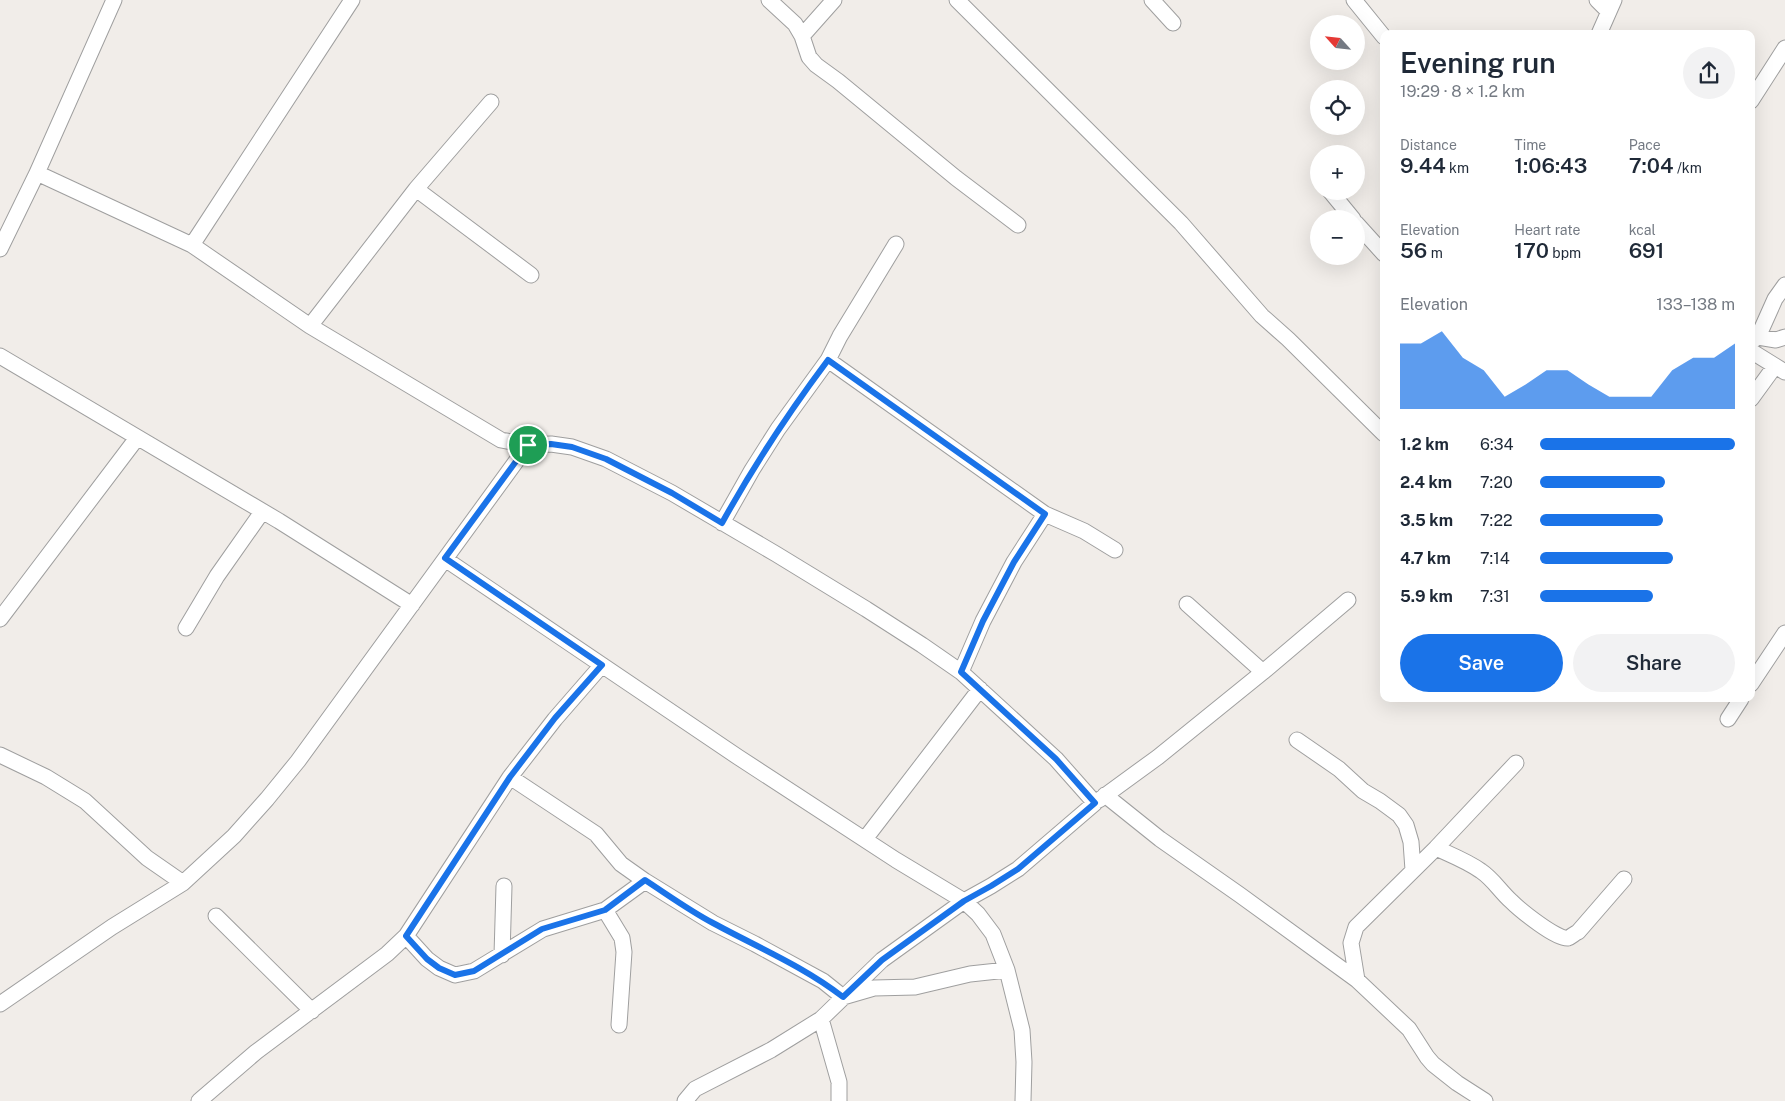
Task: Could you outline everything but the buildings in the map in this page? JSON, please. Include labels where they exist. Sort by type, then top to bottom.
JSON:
[{"type":"street","points":[[0,249],[37,173],[114,0]]},
{"type":"street","points":[[192,245],[352,0]]},
{"type":"street","points":[[769,0],[794,24],[802,36],[809,57],[816,65],[956,178],[1018,225]]},
{"type":"street","points":[[802,36],[834,0]]},
{"type":"street","points":[[956,0],[1181,223],[1262,316],[1288,339],[1380,430]]},
{"type":"street","points":[[1152,0],[1173,22]]},
{"type":"street","points":[[1354,0],[1380,32]]},
{"type":"street","points":[[1597,0],[1611,6],[1601,30]]},
{"type":"street","points":[[1755,95],[1785,48]]},
{"type":"street","points":[[310,326],[416,189],[491,102]]},
{"type":"street","points":[[37,173],[192,245],[310,326],[501,440],[528,445],[551,444],[572,447],[606,459],[672,493],[922,644],[961,672],[1100,799],[1240,895],[1357,980],[1409,1029],[1433,1064],[1457,1083],[1485,1101]]},
{"type":"street","points":[[416,189],[531,275]]},
{"type":"street","points":[[1337,200],[1346,210]]},
{"type":"street","points":[[1365,233],[1380,250]]},
{"type":"street","points":[[722,523],[778,429],[828,360],[840,336],[896,244]]},
{"type":"street","points":[[1755,342],[1775,299],[1785,285]]},
{"type":"street","points":[[1755,344],[1785,338]]},
{"type":"street","points":[[1755,345],[1780,369],[1755,395]]},
{"type":"street","points":[[0,356],[262,512],[412,605]]},
{"type":"street","points":[[828,360],[1045,514],[1084,531],[1115,550]]},
{"type":"street","points":[[0,619],[137,438]]},
{"type":"street","points":[[0,1004],[112,927],[182,883],[234,836],[298,761],[528,445]]},
{"type":"street","points":[[186,628],[217,576],[262,512]]},
{"type":"street","points":[[961,672],[983,621],[1014,562],[1045,514]]},
{"type":"street","points":[[445,558],[738,757],[896,860],[964,901],[978,914],[994,934],[1007,970],[1022,1030],[1024,1062],[1023,1101]]},
{"type":"street","points":[[685,1101],[695,1089],[770,1050],[821,1019],[882,960],[964,901],[1018,869],[1100,799],[1158,757],[1348,600]]},
{"type":"street","points":[[1187,604],[1263,672]]},
{"type":"street","points":[[1755,678],[1785,633]]},
{"type":"street","points":[[206,1099],[256,1052],[312,1012],[387,954],[406,936],[510,777],[555,718],[602,665]]},
{"type":"street","points":[[865,839],[980,689]]},
{"type":"street","points":[[1728,719],[1739,702]]},
{"type":"street","points":[[1297,740],[1339,769],[1363,792],[1380,800],[1399,815],[1406,824],[1411,842],[1413,870]]},
{"type":"street","points":[[0,772],[6,758],[46,778],[85,801],[147,858],[182,883]]},
{"type":"street","points":[[1357,980],[1351,943],[1356,927],[1436,848],[1516,763]]},
{"type":"street","points":[[510,777],[596,834],[621,864],[645,880],[712,923],[823,981],[843,997]]},
{"type":"street","points":[[1436,848],[1471,864],[1497,885],[1510,901],[1560,937],[1569,938],[1578,932],[1624,880]]},
{"type":"street","points":[[406,936],[427,959],[439,968],[455,975],[474,971],[542,929],[605,910],[645,880]]},
{"type":"street","points":[[502,955],[504,886]]},
{"type":"street","points":[[605,910],[622,938],[624,952],[618,1025]]},
{"type":"street","points":[[216,916],[312,1012]]},
{"type":"street","points":[[1327,958],[1351,943]]},
{"type":"street","points":[[843,997],[874,988],[915,987],[970,974],[1007,970]]},
{"type":"street","points":[[821,1019],[839,1082],[839,1101]]},
{"type":"route","points":[[828,360],[927,428],[1045,514],[1014,562],[983,621],[961,672],[1056,759],[1095,803],[1018,869],[928,925],[882,960],[843,997],[823,981],[712,923],[645,880],[605,910],[542,929],[474,971],[455,975],[439,968],[427,959],[406,936],[510,777],[555,718],[602,665],[445,558],[528,445],[551,444],[572,447],[606,459],[672,493],[722,523],[778,429],[828,360]]}]
